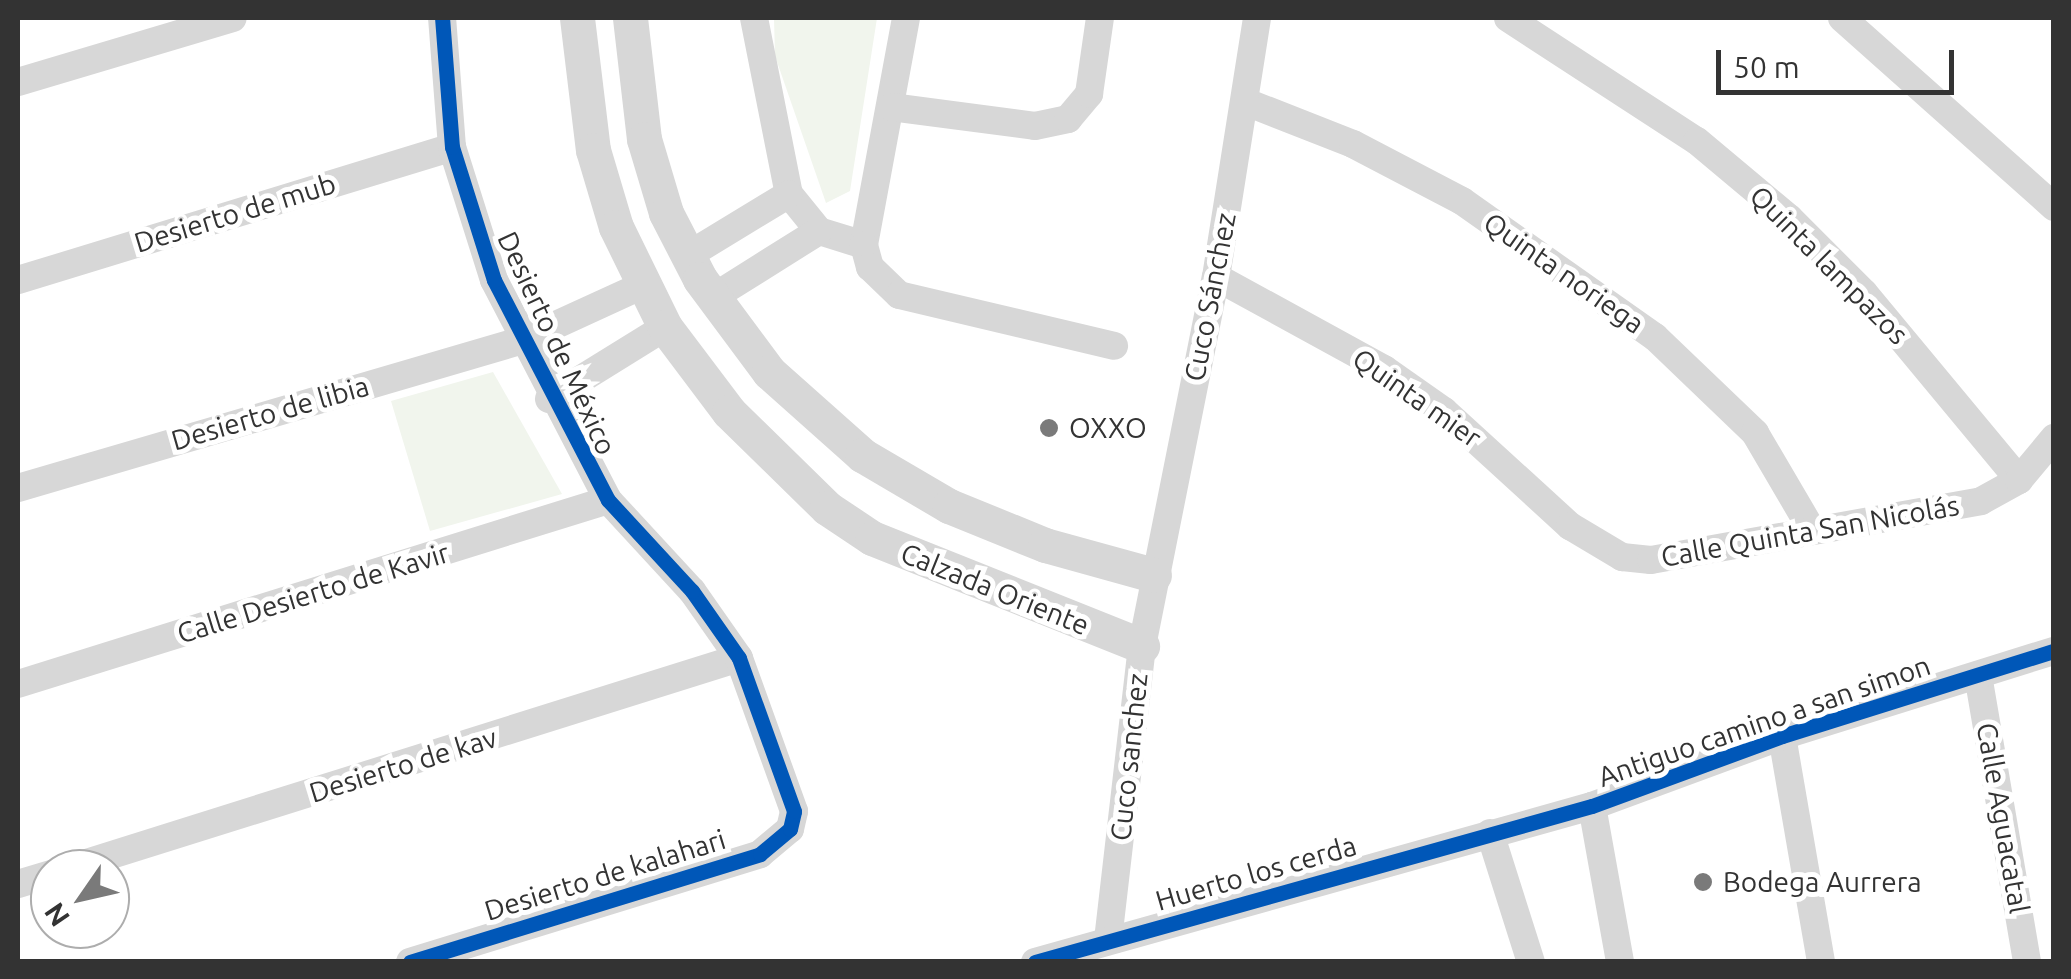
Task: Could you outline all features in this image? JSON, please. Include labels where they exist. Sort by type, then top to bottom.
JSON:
[{"type":"street","points":[[18,82],[233,18]]},
{"type":"street","name":"Desierto de México","points":[[442,18],[452,146],[474,226],[523,340],[550,399],[608,500],[692,591],[739,658],[794,811]]},
{"type":"street","name":"Calzada Oriente","points":[[577,18],[593,150],[641,286],[664,328],[778,464],[872,538],[1142,646]]},
{"type":"street","points":[[630,18],[644,139],[687,256],[712,298],[815,418],[904,482],[1046,545],[1154,575]]},
{"type":"street","points":[[754,18],[789,194],[819,231],[864,245]]},
{"type":"street","points":[[906,18],[864,245],[870,267],[899,295],[1114,346]]},
{"type":"street","points":[[891,107],[1036,126],[1068,119],[1089,94],[1100,18]]},
{"type":"street","name":"Cuco Sánchez","points":[[1154,575],[1216,278],[1257,18]]},
{"type":"street","name":"Quinta lampazos","points":[[1508,18],[1697,142],[1789,218],[1889,322],[2019,480]]},
{"type":"street","points":[[1842,18],[2054,207]]},
{"type":"street","name":"Quinta noriega","points":[[1246,102],[1462,200],[1655,337],[1755,433],[1812,530]]},
{"type":"street","name":"Desierto de mub","points":[[18,280],[452,146]]},
{"type":"street","points":[[641,286],[789,194]]},
{"type":"street","points":[[550,399],[819,231]]},
{"type":"street","name":"Quinta mier","points":[[1216,278],[1444,410],[1598,547]]},
{"type":"street","name":"Desierto de libia","points":[[18,488],[523,340],[641,286]]},
{"type":"street","points":[[2019,480],[2054,438]]},
{"type":"street","name":"Calle Quinta San Nicolás","points":[[1598,547],[1652,560],[1954,508],[2019,480]]},
{"type":"street","name":"Calle Desierto de Kavir","points":[[18,684],[608,500]]},
{"type":"street","name":"Cuco sanchez","points":[[1108,940],[1142,646],[1154,575]]},
{"type":"street","name":"Antiguo camino a san simon","points":[[1490,833],[1592,806],[1782,736],[2054,652]]},
{"type":"street","name":"Desierto de kav","points":[[130,849],[739,658]]},
{"type":"street","name":"Calle Aguacatal","points":[[1978,675],[2027,962]]},
{"type":"street","points":[[1782,736],[1821,962]]},
{"type":"street","points":[[1592,806],[1620,962]]},
{"type":"street","name":"Desierto de kalahari","points":[[410,962],[760,854],[790,828],[794,811]]},
{"type":"street","points":[[1490,833],[1531,962]]},
{"type":"street","name":"Huerto los cerda","points":[[1035,962],[1490,833]]},
{"type":"shaded area","points":[[774,18],[877,18],[850,191],[826,203],[775,56]]},
{"type":"shaded area","points":[[493,372],[562,494],[430,531],[391,401]]},
{"type":"cycle path","points":[[410,962],[760,854],[790,829],[794,811],[739,658],[692,591],[608,500],[494,280],[452,147],[442,18]]},
{"type":"cycle path","points":[[1035,962],[1592,806],[1782,736],[2054,651]]},
{"type":"place","name":"OXXO","points":[[1049,428]]},
{"type":"place","name":"Bodega Aurrera","points":[[1703,882]]}]
